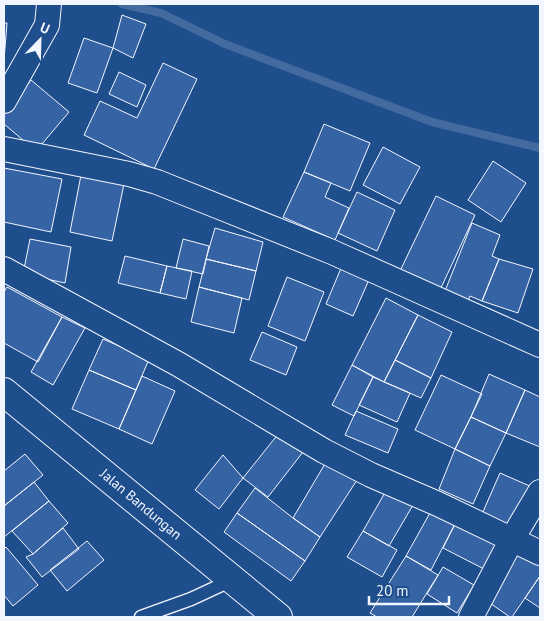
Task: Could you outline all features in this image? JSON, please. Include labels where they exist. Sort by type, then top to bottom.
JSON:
[{"type":"main road","name":"Jalan Bandungan","points":[[4,392],[278,617]]},
{"type":"street","points":[[4,102],[48,25],[49,4]]},
{"type":"street","points":[[4,149],[129,174],[157,182],[332,252],[540,344]]},
{"type":"street","points":[[4,269],[178,364],[370,475],[540,553]]},
{"type":"street","points":[[471,617],[512,539],[540,492]]},
{"type":"lane","points":[[141,617],[232,580]]},
{"type":"building","points":[[122,15],[146,24],[133,58],[113,48]]},
{"type":"building","points":[[4,23],[7,23],[4,60]]},
{"type":"building","points":[[84,38],[113,48],[97,93],[68,83]]},
{"type":"building","points":[[163,63],[197,79],[154,169],[84,135],[100,101],[137,118]]},
{"type":"building","points":[[119,72],[146,85],[137,107],[109,94]]},
{"type":"building","points":[[31,80],[69,112],[36,151],[4,124],[4,114]]},
{"type":"building","points":[[324,124],[370,143],[350,191],[304,172]]},
{"type":"building","points":[[383,147],[420,167],[400,204],[363,185]]},
{"type":"building","points":[[493,161],[526,183],[501,222],[468,200]]},
{"type":"building","points":[[4,168],[62,179],[51,232],[4,222]]},
{"type":"building","points":[[304,172],[331,183],[325,197],[349,208],[335,240],[283,217]]},
{"type":"building","points":[[81,175],[124,184],[112,241],[70,232]]},
{"type":"building","points":[[357,192],[395,210],[377,251],[338,233]]},
{"type":"building","points":[[436,196],[475,215],[440,290],[400,271]]},
{"type":"building","points":[[472,223],[500,235],[492,256],[499,259],[482,301],[470,296],[466,305],[443,296]]},
{"type":"building","points":[[215,228],[263,242],[256,271],[206,259]]},
{"type":"building","points":[[30,239],[71,247],[65,283],[23,274]]},
{"type":"building","points":[[183,239],[209,246],[203,274],[176,268]]},
{"type":"building","points":[[125,256],[167,266],[160,293],[118,283]]},
{"type":"building","points":[[206,259],[256,271],[249,300],[199,287]]},
{"type":"building","points":[[499,259],[533,269],[518,313],[482,301]]},
{"type":"building","points":[[344,261],[372,273],[353,316],[326,304]]},
{"type":"building","points":[[167,266],[192,271],[186,299],[160,293]]},
{"type":"building","points":[[287,277],[324,292],[305,341],[268,326]]},
{"type":"building","points":[[7,287],[62,317],[38,362],[4,343],[4,292]]},
{"type":"building","points":[[199,287],[242,298],[234,333],[191,322]]},
{"type":"building","points":[[386,298],[418,315],[384,382],[352,365]]},
{"type":"building","points":[[418,315],[452,332],[431,378],[395,360]]},
{"type":"building","points":[[62,317],[85,328],[53,385],[31,372]]},
{"type":"building","points":[[262,332],[297,347],[286,375],[250,360]]},
{"type":"building","points":[[103,339],[149,359],[136,390],[89,370]]},
{"type":"building","points":[[395,360],[431,378],[421,398],[384,382]]},
{"type":"building","points":[[352,365],[373,377],[354,416],[332,405]]},
{"type":"building","points":[[89,370],[136,390],[119,429],[72,409]]},
{"type":"building","points":[[489,374],[525,390],[506,433],[471,417]]},
{"type":"building","points":[[441,375],[482,394],[455,449],[415,430]]},
{"type":"building","points":[[142,376],[175,391],[152,444],[119,429]]},
{"type":"building","points":[[373,377],[410,393],[397,422],[359,405]]},
{"type":"building","points":[[525,390],[540,397],[540,447],[506,433]]},
{"type":"building","points":[[356,411],[398,429],[388,453],[345,435]]},
{"type":"building","points":[[471,417],[506,433],[490,466],[455,449]]},
{"type":"building","points":[[279,433],[303,452],[268,497],[243,478]]},
{"type":"building","points":[[455,449],[490,466],[473,504],[439,489]]},
{"type":"building","points":[[25,454],[43,475],[4,506],[4,471]]},
{"type":"building","points":[[223,455],[243,478],[219,509],[195,490]]},
{"type":"building","points":[[326,462],[357,480],[320,537],[293,518]]},
{"type":"building","points":[[500,473],[532,487],[514,528],[482,514]]},
{"type":"building","points":[[34,482],[49,501],[4,537],[4,506]]},
{"type":"building","points":[[255,488],[320,537],[305,561],[237,513]]},
{"type":"building","points":[[387,489],[413,505],[389,546],[363,531]]},
{"type":"building","points":[[49,501],[68,523],[33,554],[12,531]]},
{"type":"building","points":[[431,511],[455,524],[431,570],[406,556]]},
{"type":"building","points":[[237,513],[305,561],[291,581],[224,532]]},
{"type":"building","points":[[455,524],[498,546],[486,570],[443,548]]},
{"type":"building","points":[[63,528],[79,549],[42,577],[26,557],[33,554]]},
{"type":"building","points":[[363,531],[397,550],[382,577],[347,557]]},
{"type":"building","points":[[87,541],[104,560],[67,591],[50,570]]},
{"type":"building","points":[[6,547],[38,585],[13,606],[4,595],[4,549]]},
{"type":"building","points":[[518,549],[540,564],[540,576],[512,617],[510,617],[484,599]]},
{"type":"building","points":[[406,556],[438,575],[412,617],[377,617],[370,613]]},
{"type":"building","points":[[443,567],[474,585],[457,613],[427,594]]},
{"type":"building","points":[[540,576],[540,608],[525,598]]},
{"type":"waterway","points":[[122,4],[161,13],[225,44],[432,122],[540,148]]}]
